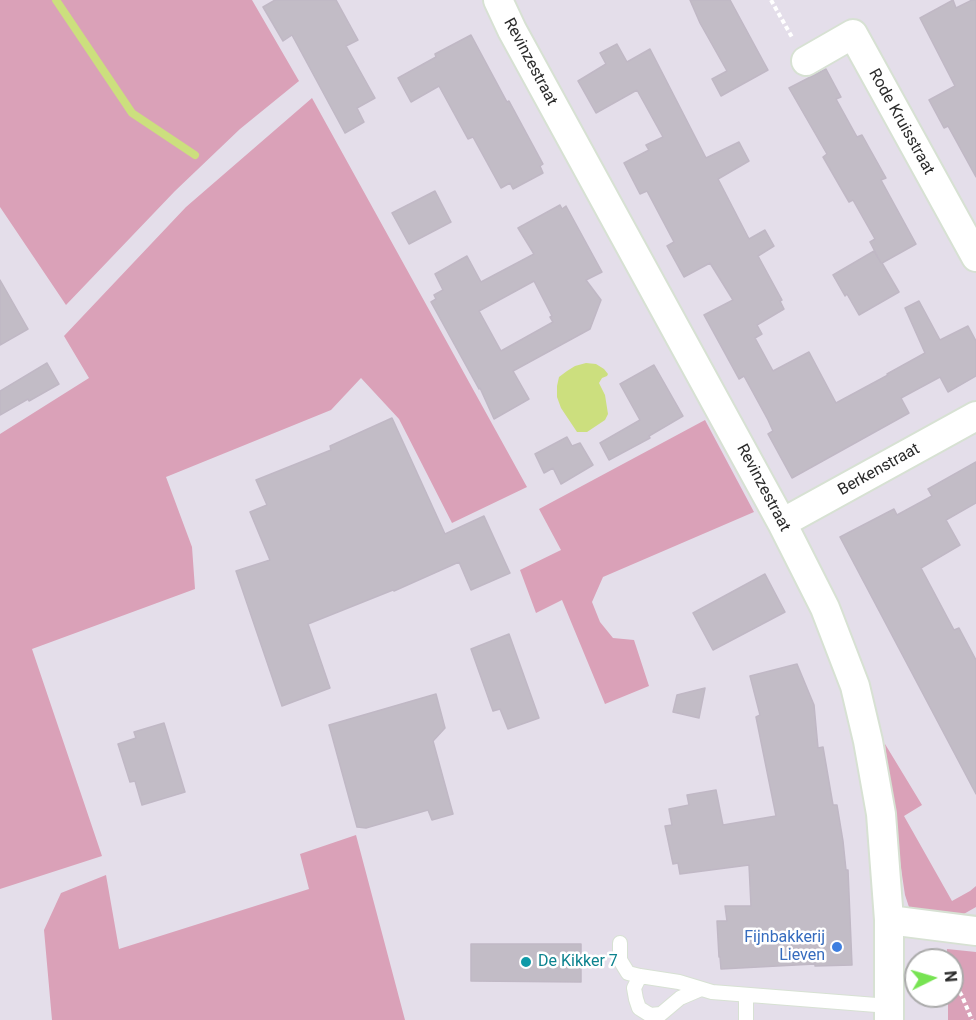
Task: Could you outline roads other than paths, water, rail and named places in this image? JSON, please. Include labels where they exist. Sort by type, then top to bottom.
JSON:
[{"type":"street","name":"Revinzestraat","points":[[498,0],[512,30],[782,523],[825,608],[855,686],[881,814],[889,920],[889,1013]]},
{"type":"street","name":"Rode Kruisstraat","points":[[806,61],[853,34],[976,257]]},
{"type":"street","name":"Berkenstraat","points":[[782,523],[976,416]]},
{"type":"street","points":[[889,920],[976,931]]},
{"type":"lane","points":[[620,943],[620,960],[628,973],[679,982],[712,992],[889,1013]]},
{"type":"lane","points":[[640,976],[634,988],[636,999],[639,1008],[650,1015],[661,1014],[680,998],[701,989]]},
{"type":"lane","points":[[746,995],[746,1020]]},
{"type":"waterway","points":[[56,0],[132,113],[195,155]]},
{"type":"place","name":"Fijnbakkerij Lieven","points":[[837,947]]},
{"type":"place","name":"De Kikker 7","points":[[526,962]]}]
